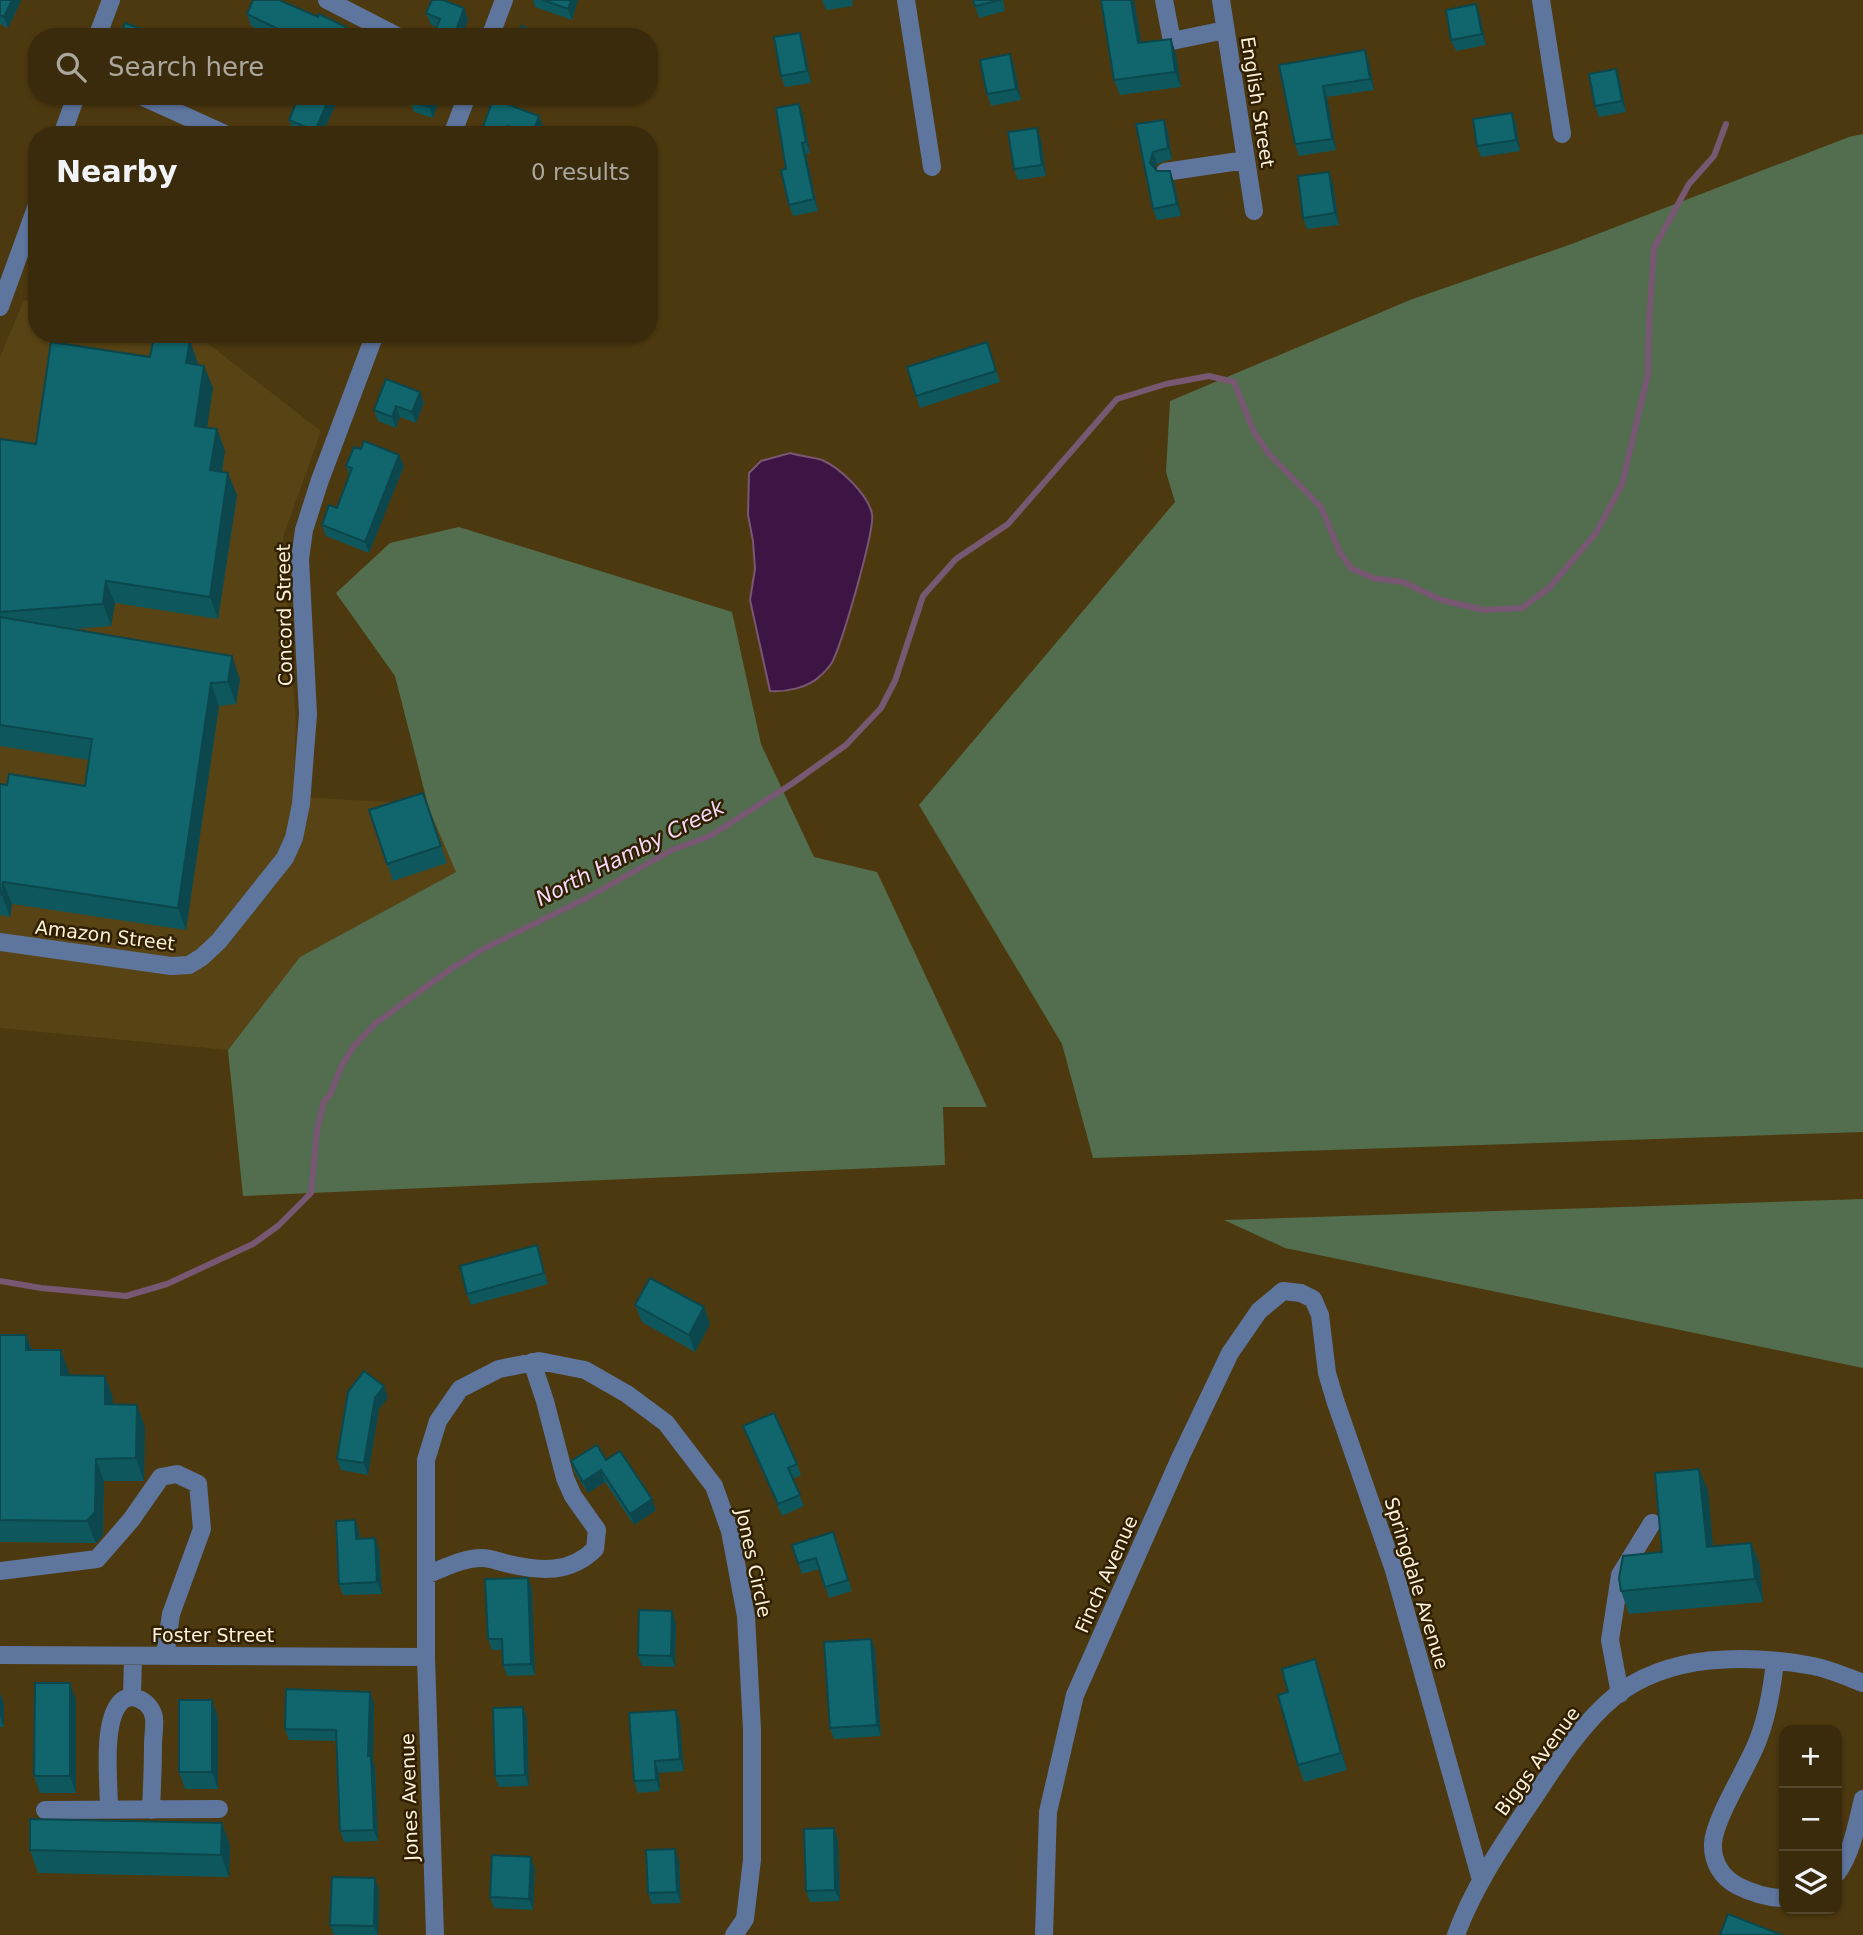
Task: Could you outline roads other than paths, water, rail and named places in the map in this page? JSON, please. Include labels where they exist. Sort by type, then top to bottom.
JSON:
[{"type":"street","points":[[100,28],[111,0]]},
{"type":"street","points":[[327,0],[382,28]]},
{"type":"street","points":[[493,28],[504,0]]},
{"type":"street","points":[[906,0],[932,167]]},
{"type":"street","points":[[1164,0],[1172,41],[1225,30]]},
{"type":"street","name":"English Street","points":[[1221,0],[1254,211]]},
{"type":"street","points":[[1541,0],[1562,134]]},
{"type":"street","points":[[65,126],[73,105]]},
{"type":"street","points":[[162,105],[208,126]]},
{"type":"street","points":[[455,126],[464,105]]},
{"type":"street","points":[[1165,172],[1246,160]]},
{"type":"street","points":[[0,307],[28,230]]},
{"type":"street","name":"Concord Street","points":[[257,894],[285,858],[299,823],[308,714],[300,559],[304,530],[324,468],[372,343]]},
{"type":"street","name":"Amazon Street","points":[[0,942],[171,966],[189,965],[219,941],[257,894]]},
{"type":"street","name":"Finch Avenue","points":[[1044,1935],[1048,1812],[1075,1695],[1230,1353],[1259,1311],[1283,1291],[1301,1293],[1314,1299]]},
{"type":"street","name":"Springdale Avenue","points":[[1314,1299],[1320,1315],[1327,1373],[1394,1570],[1481,1880]]},
{"type":"street","name":"Jones Circle","points":[[426,1657],[426,1460],[438,1421],[460,1389],[499,1369],[539,1361],[585,1370],[627,1394],[666,1423],[714,1486],[730,1531],[746,1616],[752,1729],[752,1860],[745,1919],[734,1935]]},
{"type":"street","points":[[426,1575],[462,1561],[485,1558],[536,1569],[564,1568],[581,1560],[594,1549],[597,1530],[573,1496],[565,1478],[532,1362]]},
{"type":"street","points":[[0,1571],[97,1559],[131,1520],[161,1477],[177,1474],[198,1484],[202,1529],[171,1615],[164,1656]]},
{"type":"street","points":[[1619,1694],[1610,1640],[1620,1575],[1653,1523]]},
{"type":"street","name":"Foster Street","points":[[0,1655],[426,1657]]},
{"type":"street","points":[[132,1697],[133,1656]]},
{"type":"street","name":"Jones Avenue","points":[[426,1657],[435,1935]]},
{"type":"street","name":"Biggs Avenue","points":[[1456,1935],[1481,1880],[1553,1769],[1587,1724],[1619,1694],[1651,1674],[1706,1660],[1775,1662],[1815,1666],[1863,1682]]},
{"type":"street","points":[[1775,1662],[1772,1692],[1759,1738],[1719,1821],[1713,1843],[1715,1862],[1724,1878],[1740,1887],[1779,1898]]},
{"type":"street","points":[[109,1810],[109,1733],[112,1716],[119,1703],[132,1697],[146,1703],[154,1717],[151,1810]]},
{"type":"street","points":[[1842,1862],[1855,1832],[1863,1799]]},
{"type":"street","points":[[45,1810],[219,1809]]},
{"type":"waterway","name":"North Hamby Creek","points":[[0,1281],[41,1288],[126,1296],[167,1284],[253,1244],[278,1226],[311,1193],[317,1130],[324,1101],[330,1095],[341,1067],[353,1047],[376,1023],[452,968],[487,947],[585,899],[672,850],[710,836],[793,783],[846,745],[881,708],[895,681],[923,596],[956,559],[1008,524],[1117,399],[1166,384],[1209,376],[1234,382],[1254,432],[1269,454],[1321,507],[1340,553],[1351,568],[1373,578],[1403,582],[1441,600],[1484,610],[1522,608],[1549,588],[1596,533],[1622,484],[1648,374],[1654,248],[1689,184],[1714,156],[1726,124]]}]
